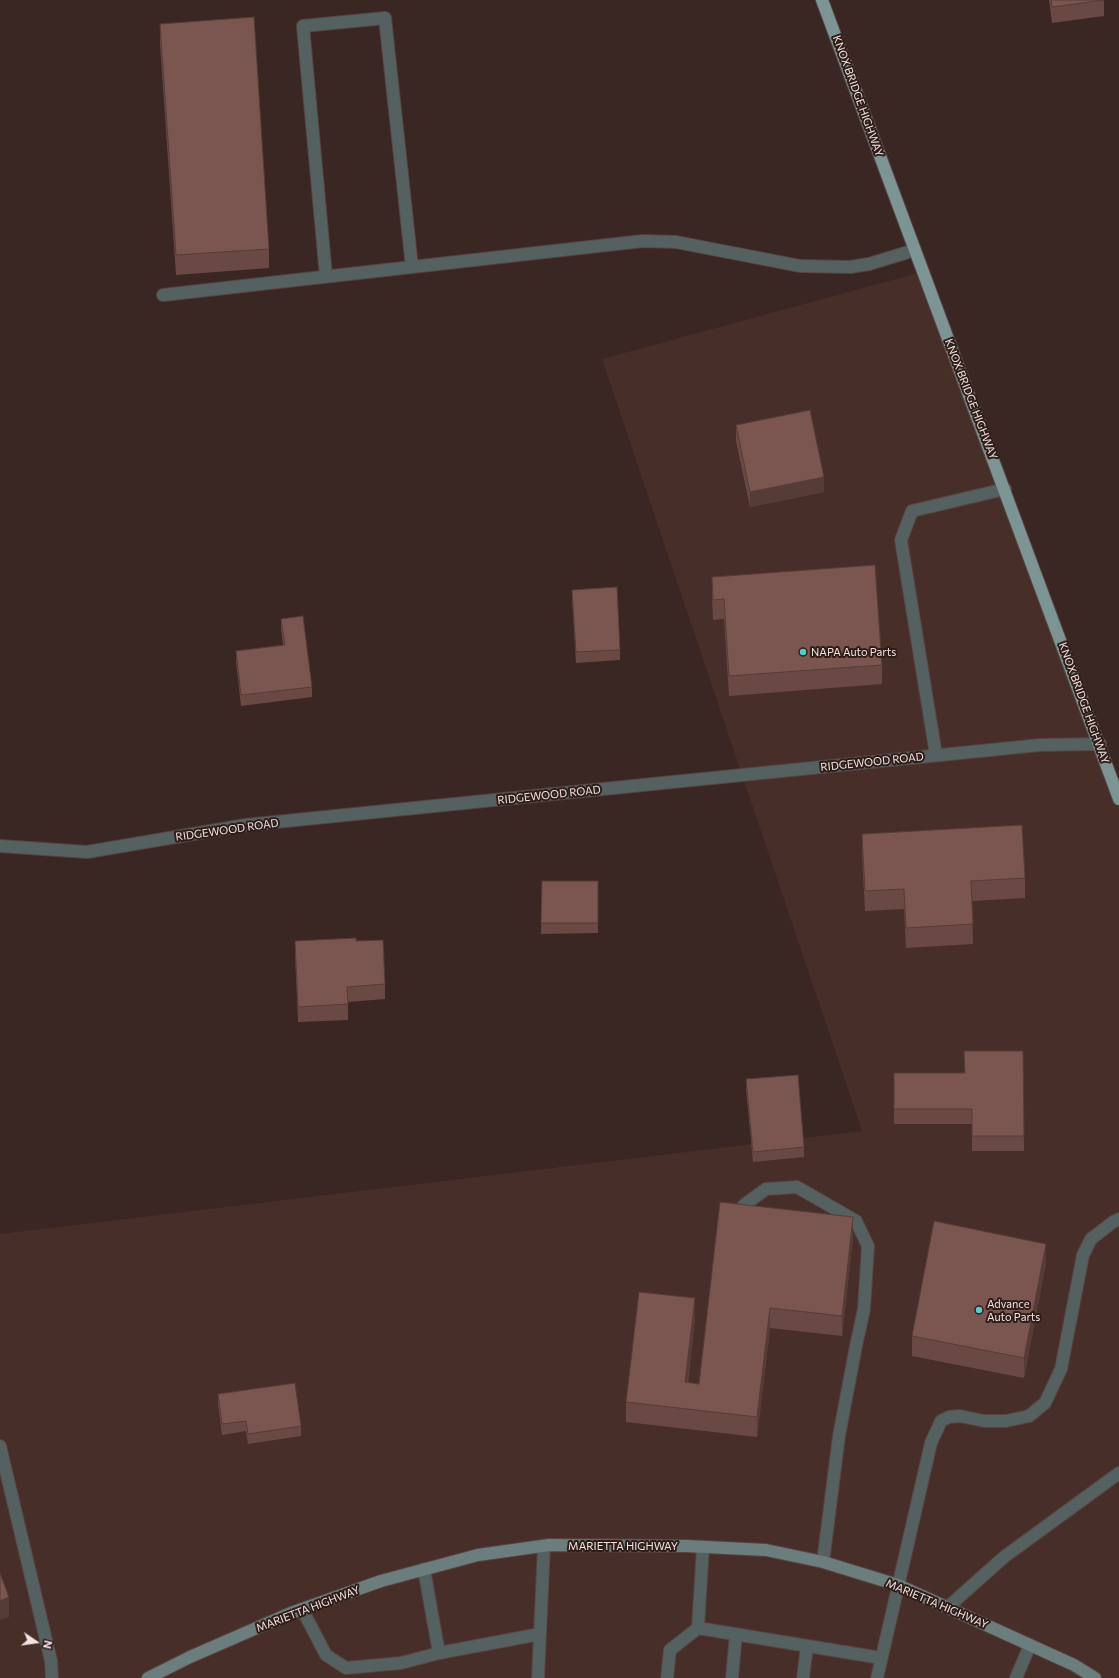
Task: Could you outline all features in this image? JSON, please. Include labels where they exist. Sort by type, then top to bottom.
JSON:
[{"type":"main road","name":"KNOX BRIDGE HIGHWAY","points":[[822,0],[1100,744],[1119,799]]},
{"type":"main road","name":"MARIETTA HIGHWAY","points":[[148,1678],[190,1657],[302,1609],[380,1581],[478,1555],[544,1546],[703,1547],[766,1550],[823,1562],[898,1585],[1074,1665],[1095,1678]]},
{"type":"street","points":[[326,276],[302,26],[385,18],[412,267]]},
{"type":"street","points":[[163,295],[643,241],[676,242],[800,266],[850,266],[869,264],[915,250]]},
{"type":"street","points":[[936,755],[901,540],[912,511],[1005,489]]},
{"type":"street","name":"RIDGEWOOD ROAD","points":[[0,846],[87,852],[246,825],[1040,744],[1100,744]]},
{"type":"street","points":[[737,1215],[744,1205],[766,1189],[797,1187],[856,1222],[868,1246],[864,1308],[839,1436],[823,1562]]},
{"type":"street","points":[[877,1678],[932,1443],[941,1421],[949,1417],[960,1416],[984,1420],[1006,1420],[1029,1416],[1045,1403],[1061,1369],[1083,1255],[1091,1238],[1119,1219]]},
{"type":"street","points":[[0,1446],[51,1661],[52,1678]]},
{"type":"street","points":[[948,1607],[1004,1557],[1119,1473]]},
{"type":"street","points":[[538,1678],[544,1546]]},
{"type":"street","points":[[698,1628],[703,1547]]},
{"type":"street","points":[[424,1569],[438,1653]]},
{"type":"street","points":[[302,1609],[326,1655],[346,1668],[401,1663],[438,1653],[540,1634]]},
{"type":"street","points":[[667,1678],[670,1650],[698,1628],[881,1658]]},
{"type":"street","points":[[732,1678],[736,1634]]},
{"type":"street","points":[[1016,1678],[1030,1645]]},
{"type":"street","points":[[803,1678],[807,1646]]},
{"type":"shaded area","points":[[929,270],[1119,799],[1119,1678],[0,1678],[0,1234],[862,1131],[602,359]]},
{"type":"building","points":[[1051,0],[1104,0],[1052,7]]},
{"type":"building","points":[[254,17],[269,249],[176,255],[160,24]]},
{"type":"building","points":[[810,410],[824,477],[750,492],[736,425]]},
{"type":"building","name":"NAPA Auto Parts","points":[[875,565],[882,665],[729,676],[724,599],[713,600],[712,577]]},
{"type":"building","points":[[617,587],[620,650],[576,652],[572,590]]},
{"type":"building","points":[[303,616],[312,687],[241,695],[236,651],[285,645],[281,619]]},
{"type":"building","points":[[1022,825],[1025,878],[971,881],[973,924],[906,928],[904,889],[865,891],[862,834]]},
{"type":"building","points":[[542,881],[598,881],[598,923],[541,923]]},
{"type":"building","points":[[356,938],[356,941],[383,940],[385,984],[347,987],[348,1004],[298,1007],[295,941]]},
{"type":"building","points":[[964,1051],[1023,1051],[1024,1136],[972,1136],[972,1109],[894,1109],[894,1073],[965,1073]]},
{"type":"building","points":[[798,1075],[804,1147],[753,1152],[746,1079]]},
{"type":"building","points":[[720,1202],[853,1217],[842,1316],[770,1308],[757,1417],[626,1402],[639,1292],[695,1298],[685,1382],[699,1384]]},
{"type":"building","name":"Advance Auto Parts","points":[[934,1221],[1046,1244],[1024,1358],[912,1336]]},
{"type":"building","points":[[295,1383],[301,1426],[248,1434],[246,1421],[222,1424],[218,1394]]},
{"type":"building","points":[[0,1573],[9,1597],[0,1601]]},
{"type":"place","name":"NAPA Auto Parts","points":[[803,652]]},
{"type":"place","name":"Advance Auto Parts","points":[[979,1310]]}]
